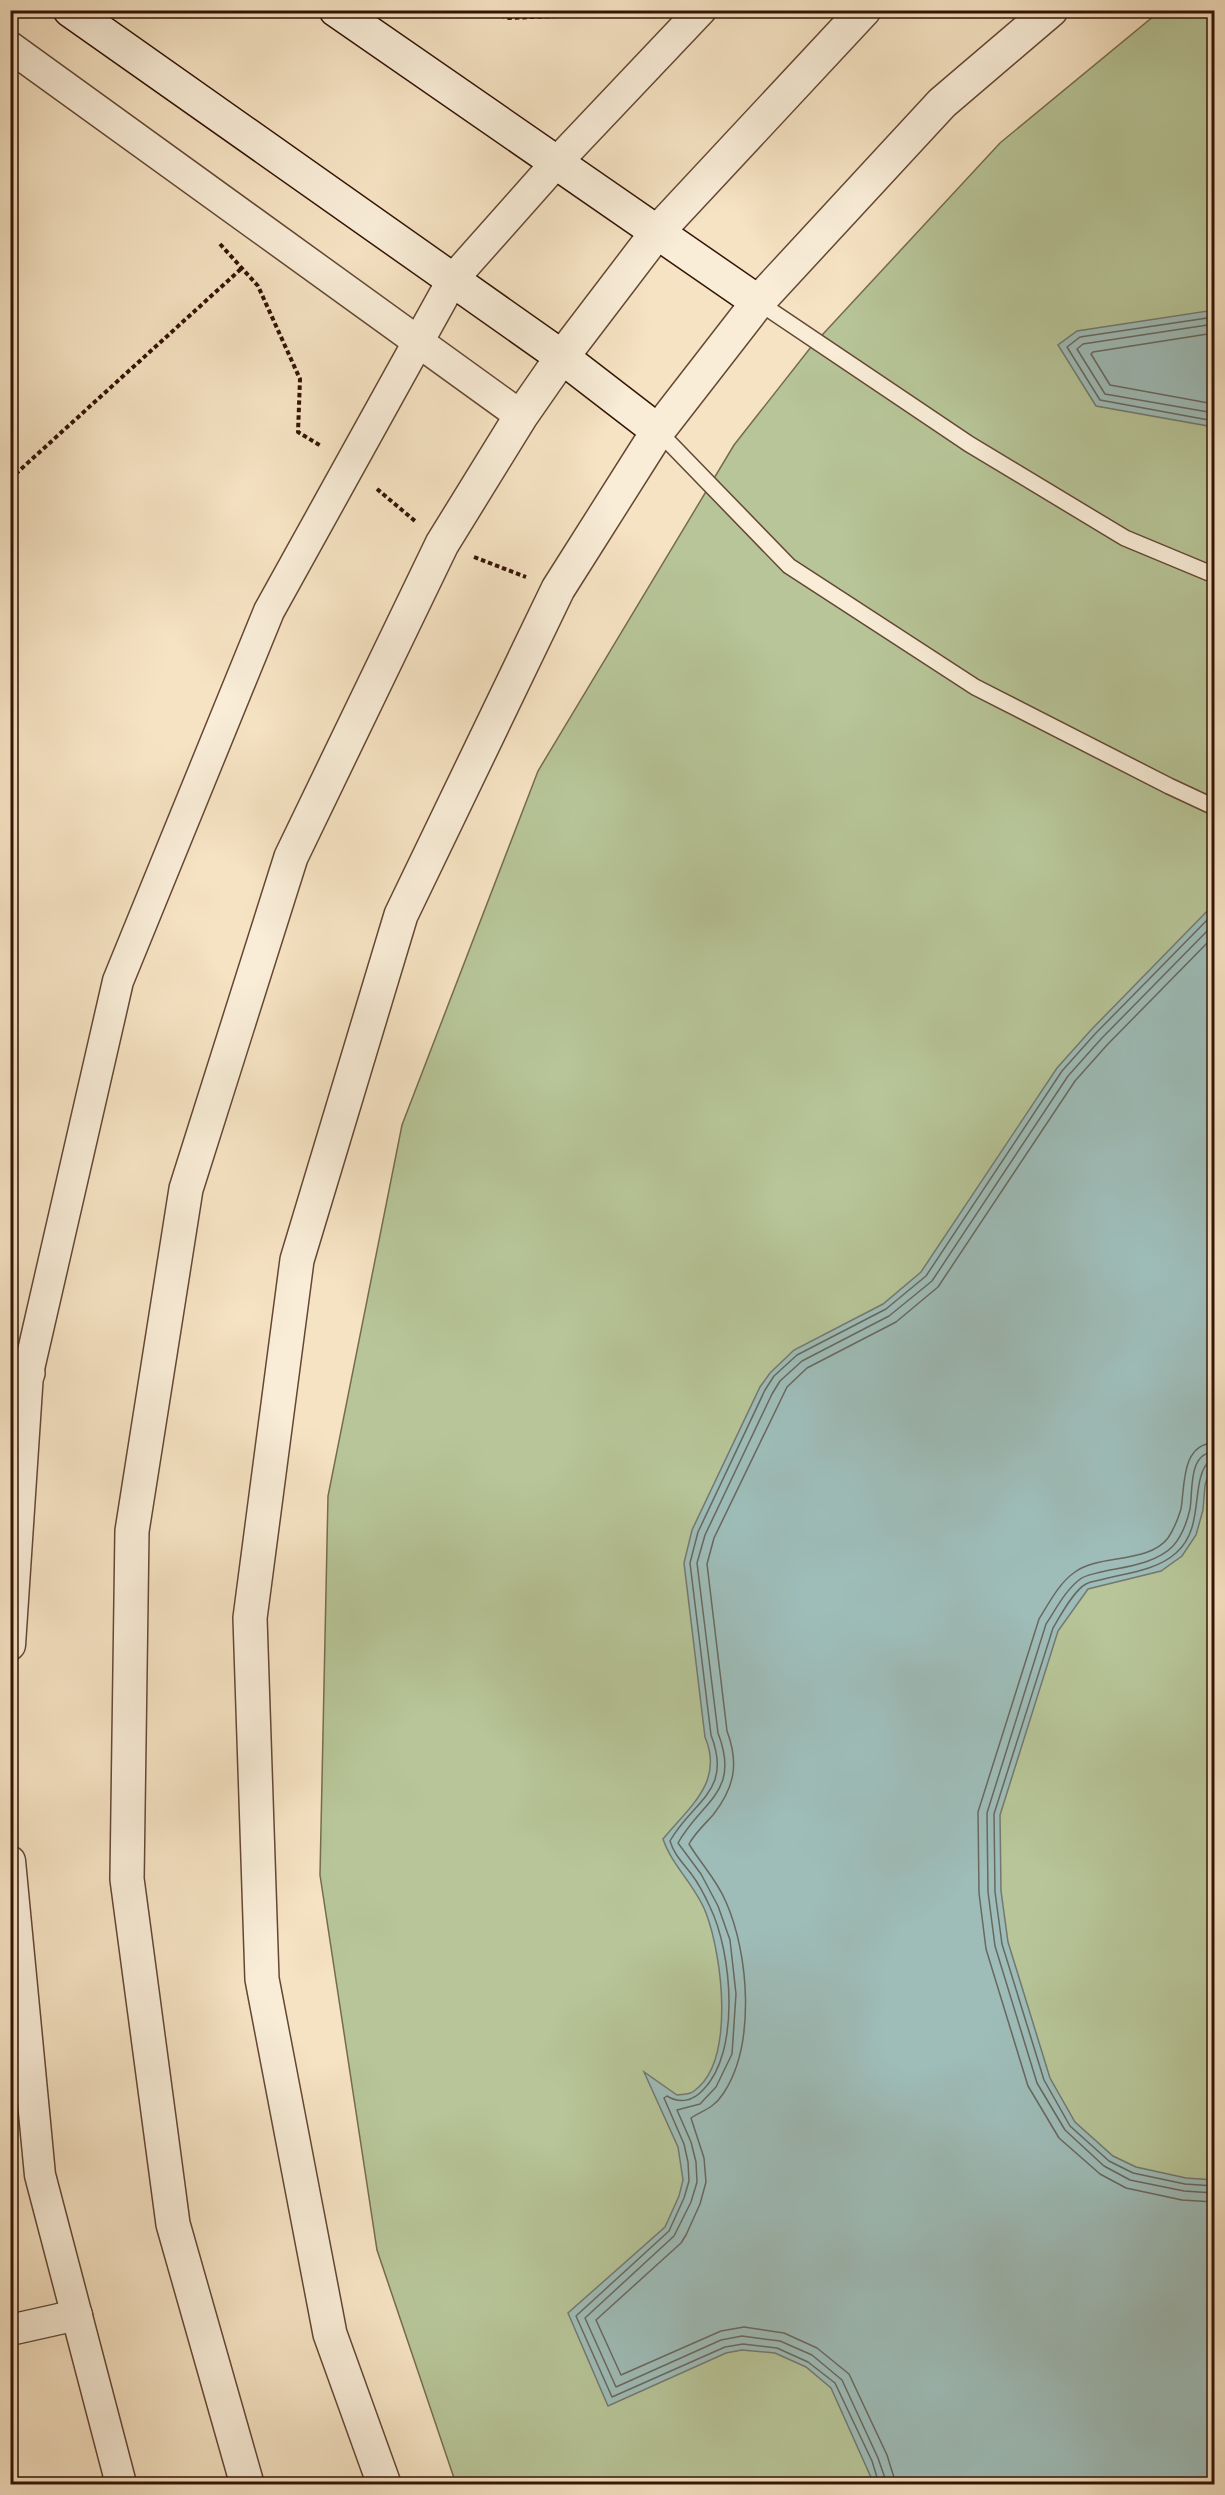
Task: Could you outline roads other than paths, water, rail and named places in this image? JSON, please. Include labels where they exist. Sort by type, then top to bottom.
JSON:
[{"type":"street","points":[[70,10],[562,357],[658,431]]},
{"type":"street","points":[[336,10],[758,302]]},
{"type":"street","points":[[10,1645],[19,1371],[118,981],[269,611],[453,279],[556,163],[701,10]]},
{"type":"street","points":[[247,2484],[172,2224],[127,1879],[132,1531],[186,1189],[291,857],[442,544],[521,416],[562,357],[658,231],[864,10]]},
{"type":"street","points":[[384,2484],[330,2334],[262,1979],[250,1618],[297,1260],[401,915],[558,589],[658,431],[758,302],[942,103],[1051,10]]},
{"type":"street","points":[[10,46],[521,416]]},
{"type":"street","points":[[10,1861],[40,2175],[121,2484]]},
{"type":"street","points":[[10,2330],[77,2315]]},
{"type":"lane","points":[[758,302],[969,444],[1115,532],[1215,575]]},
{"type":"lane","points":[[658,431],[789,567],[975,687],[1168,786],[1215,807]]},
{"type":"water","points":[[1214,310],[1214,427],[1096,406],[1058,345],[1077,331]]},
{"type":"water","points":[[1214,904],[1214,1458],[1205,1485],[1203,1510],[1196,1535],[1182,1556],[1161,1571],[1088,1589],[1058,1631],[1000,1815],[1001,1891],[1008,1942],[1050,2078],[1075,2122],[1113,2156],[1136,2167],[1186,2178],[1214,2180],[1214,2484],[874,2484],[831,2388],[806,2367],[775,2353],[742,2350],[726,2353],[608,2406],[568,2313],[665,2227],[679,2196],[683,2180],[678,2147],[644,2072],[677,2095],[692,2092],[707,2076],[716,2056],[720,2033],[722,2006],[720,1980],[712,1931],[702,1903],[672,1858],[663,1839],[701,1792],[710,1767],[684,1563],[692,1530],[760,1387],[770,1373],[794,1350],[883,1304],[921,1272],[1057,1068]]}]
